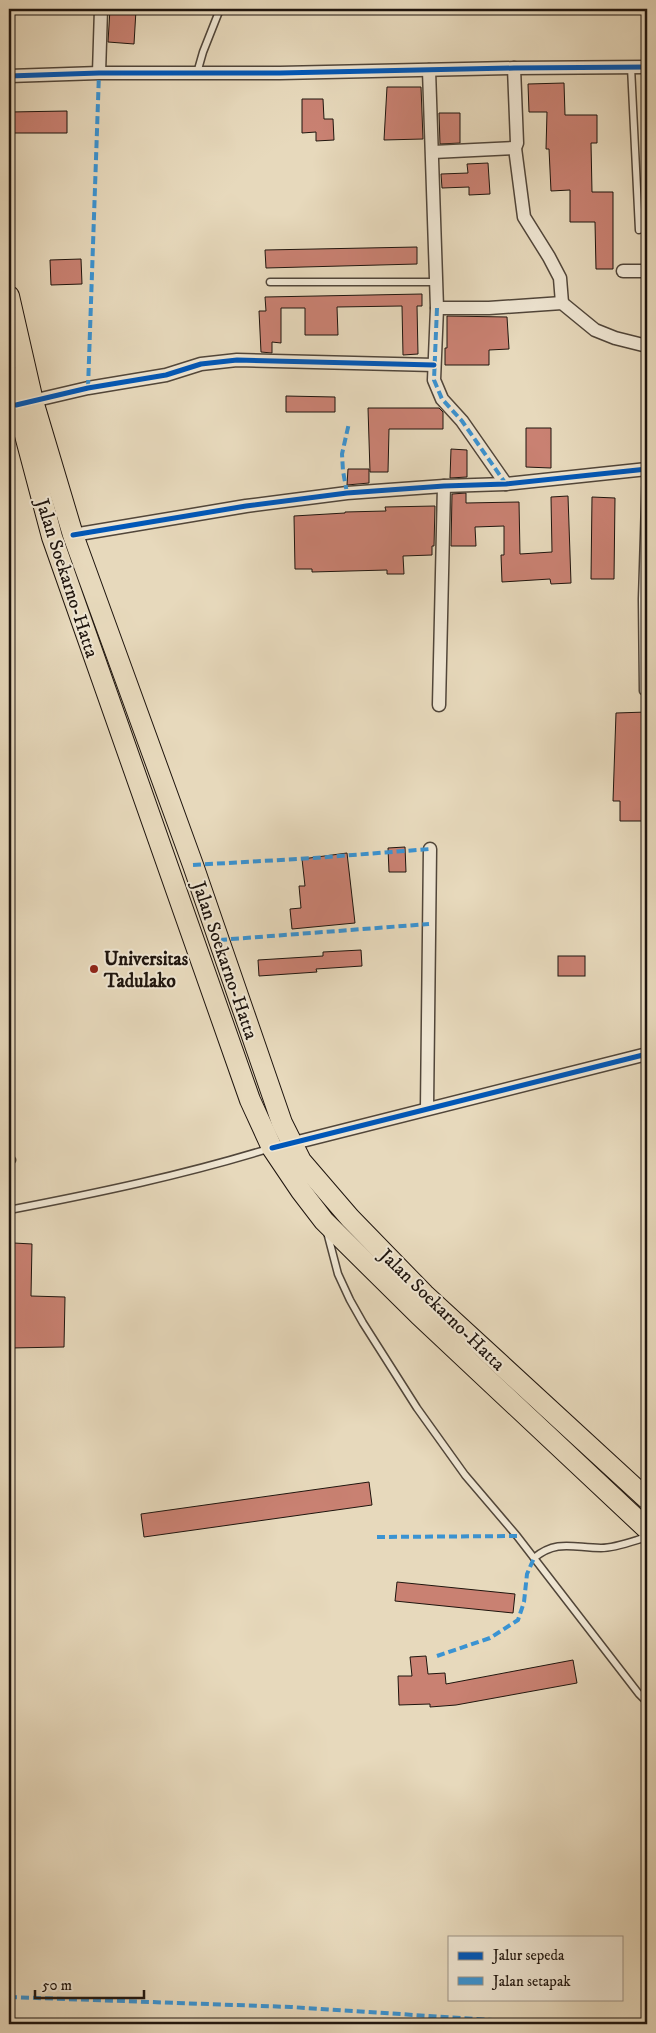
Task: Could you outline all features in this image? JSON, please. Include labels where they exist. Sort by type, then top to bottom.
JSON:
[{"type":"main road","name":"Jalan Soekarno-Hatta","points":[[9,296],[24,403],[52,537],[250,1100],[272,1148],[300,1192],[324,1221],[419,1316],[644,1520]]},
{"type":"main road","name":"Jalan Soekarno-Hatta","points":[[9,375],[24,403],[73,535],[196,874],[282,1123],[291,1143],[302,1161],[350,1218],[424,1294],[647,1499]]},
{"type":"street","points":[[99,73],[101,9]]},
{"type":"street","points":[[9,76],[99,73],[647,67]]},
{"type":"street","points":[[514,68],[517,143],[515,148],[524,216],[550,257],[560,278],[562,303]]},
{"type":"street","points":[[429,70],[437,308],[434,380],[442,399],[462,421],[506,484]]},
{"type":"street","points":[[433,152],[515,148]]},
{"type":"street","points":[[623,270],[647,271]]},
{"type":"street","points":[[437,308],[489,308],[562,303],[595,330],[615,338],[647,346]]},
{"type":"street","points":[[24,403],[88,388],[166,375],[201,364],[237,360],[434,365]]},
{"type":"street","points":[[73,535],[246,506],[347,494],[444,486],[506,484],[646,469]]},
{"type":"street","points":[[439,705],[444,486]]},
{"type":"street","points":[[428,1108],[430,849]]},
{"type":"street","points":[[272,1148],[647,1054]]},
{"type":"lane","points":[[197,73],[202,52],[220,9]]},
{"type":"lane","points":[[631,67],[639,230]]},
{"type":"lane","points":[[270,282],[436,282]]},
{"type":"lane","points":[[644,691],[642,598],[646,469]]},
{"type":"lane","points":[[9,1210],[158,1180],[208,1168],[272,1148]]},
{"type":"lane","points":[[324,1221],[338,1274],[362,1323],[417,1408],[465,1475],[534,1558],[647,1702]]},
{"type":"lane","points":[[534,1558],[547,1548],[565,1545],[601,1548],[647,1537]]},
{"type":"building","points":[[110,9],[136,10],[134,44],[108,42]]},
{"type":"building","points":[[564,83],[565,115],[597,115],[597,143],[591,143],[592,192],[613,192],[613,269],[596,269],[595,222],[570,222],[570,190],[551,191],[549,149],[546,149],[547,112],[529,112],[528,84]]},
{"type":"building","points":[[387,87],[421,87],[423,139],[384,140]]},
{"type":"building","points":[[302,99],[323,99],[324,119],[333,119],[334,140],[316,141],[316,132],[302,133]]},
{"type":"building","points":[[67,111],[67,133],[10,133],[10,112]]},
{"type":"building","points":[[439,113],[460,113],[460,143],[440,144]]},
{"type":"building","points":[[488,163],[490,194],[469,195],[469,187],[442,188],[441,174],[468,173],[467,164]]},
{"type":"building","points":[[417,247],[417,264],[266,268],[265,250]]},
{"type":"building","points":[[81,259],[82,284],[51,285],[50,260]]},
{"type":"building","points":[[422,294],[422,306],[417,306],[418,354],[403,355],[402,306],[337,307],[338,335],[305,335],[305,308],[281,308],[281,343],[272,342],[272,353],[261,352],[259,311],[266,311],[265,297]]},
{"type":"building","points":[[447,316],[507,317],[509,349],[489,350],[489,365],[445,365]]},
{"type":"building","points":[[286,396],[335,397],[335,412],[286,412]]},
{"type":"building","points":[[368,408],[439,408],[443,412],[443,429],[389,429],[388,472],[370,472]]},
{"type":"building","points":[[526,428],[551,428],[551,468],[526,467]]},
{"type":"building","points":[[451,449],[467,450],[467,477],[450,478]]},
{"type":"building","points":[[348,469],[369,469],[369,483],[347,485]]},
{"type":"building","points":[[466,493],[466,503],[519,502],[520,554],[552,552],[551,497],[568,496],[571,583],[551,584],[550,579],[502,582],[501,555],[504,555],[504,526],[475,527],[476,546],[451,546],[452,494]]},
{"type":"building","points":[[592,497],[615,498],[614,579],[591,579]]},
{"type":"building","points":[[435,506],[432,555],[403,556],[404,574],[387,574],[387,570],[312,572],[312,569],[295,569],[294,516],[386,511],[385,507]]},
{"type":"building","points":[[647,712],[646,821],[620,821],[620,801],[613,801],[616,713]]},
{"type":"building","points":[[405,847],[406,872],[389,872],[388,848]]},
{"type":"building","points":[[347,853],[355,923],[292,929],[290,909],[301,908],[299,886],[305,886],[302,859]]},
{"type":"building","points":[[361,950],[362,966],[316,969],[317,972],[259,976],[258,960],[323,956],[323,952]]},
{"type":"building","points":[[558,956],[585,956],[585,976],[558,976]]},
{"type":"building","points":[[14,1243],[32,1244],[31,1296],[65,1297],[64,1347],[11,1348]]},
{"type":"building","points":[[369,1482],[372,1505],[144,1537],[141,1514]]},
{"type":"building","points":[[397,1582],[515,1594],[513,1613],[395,1601]]},
{"type":"building","points":[[426,1656],[428,1674],[445,1673],[446,1684],[573,1660],[577,1683],[456,1705],[430,1707],[430,1704],[399,1705],[398,1676],[412,1676],[410,1657]]},
{"type":"marked path","points":[[88,388],[99,73]]},
{"type":"marked path","points":[[437,308],[434,380],[442,399],[462,421],[506,484]]},
{"type":"marked path","points":[[347,493],[342,454],[349,423]]},
{"type":"marked path","points":[[193,865],[430,849]]},
{"type":"marked path","points":[[219,940],[429,924]]},
{"type":"marked path","points":[[377,1537],[517,1536]]},
{"type":"marked path","points":[[437,1656],[490,1638],[518,1620],[524,1602],[527,1574],[534,1558]]},
{"type":"marked path","points":[[9,1997],[291,2007],[553,2024]]},
{"type":"cycle path","points":[[9,76],[99,73],[280,73],[647,67]]},
{"type":"cycle path","points":[[16,405],[88,388],[166,375],[201,364],[237,360],[434,365]]},
{"type":"cycle path","points":[[73,535],[246,506],[347,493],[444,486],[506,484],[647,469]]},
{"type":"cycle path","points":[[272,1148],[647,1054]]},
{"type":"place","name":"Universitas Tadulako","points":[[94,969]]}]
